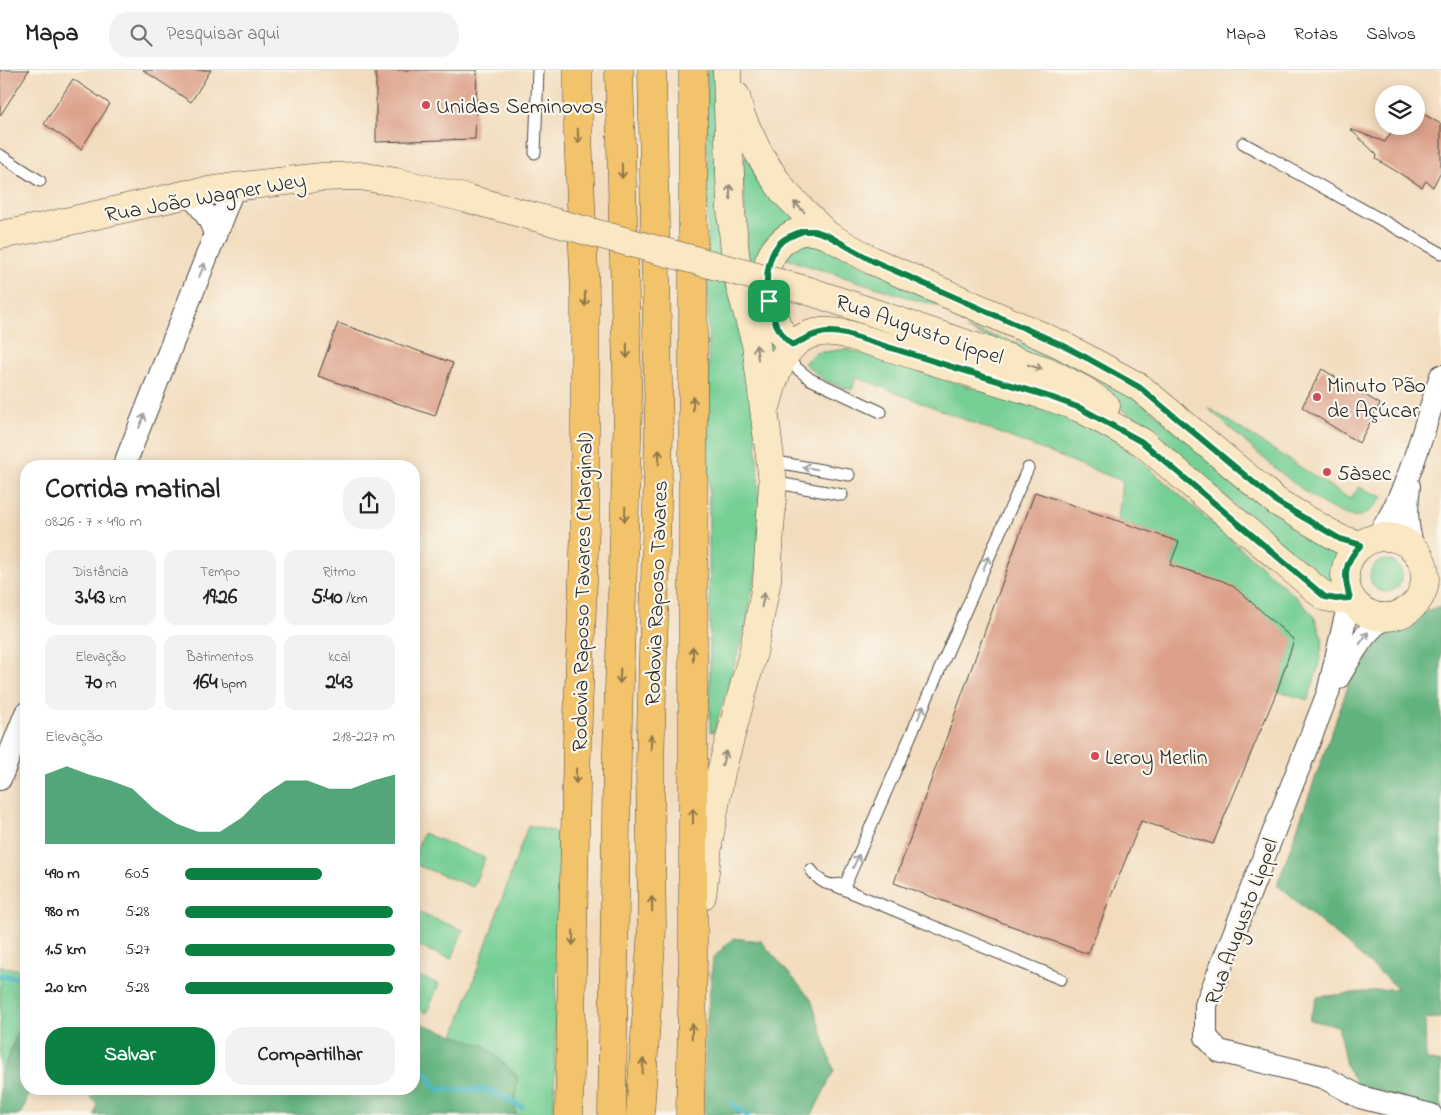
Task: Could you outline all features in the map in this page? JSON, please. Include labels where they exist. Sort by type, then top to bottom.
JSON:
[{"type":"highway","name":"Rodovia Raposo Tavares (Marginal)","points":[[569,1115],[577,743],[585,526],[585,294],[578,134],[578,70]]},
{"type":"highway","name":"Rodovia Raposo Tavares","points":[[612,1115],[617,751],[628,411],[620,70]]},
{"type":"highway","name":"Rodovia Raposo Tavares","points":[[640,1115],[652,928],[650,767],[659,432],[652,70]]},
{"type":"highway","points":[[690,1115],[693,962],[693,70]]},
{"type":"main road","points":[[693,962],[709,839],[721,772],[753,653],[767,580],[772,472],[756,344],[740,286],[734,245],[731,210],[728,70]]},
{"type":"main road","name":"Rua Augusto Lippel","points":[[728,70],[741,116],[758,152],[784,192],[827,235]]},
{"type":"main road","name":"Rua João Wagner Wey","points":[[0,235],[188,194],[234,186],[321,177],[360,176],[396,182],[469,200],[816,293]]},
{"type":"main road","name":"Rua Augusto Lippel","points":[[1338,598],[1142,442],[1080,408],[1053,398],[832,331],[817,334],[788,351],[785,340],[780,334],[775,321],[766,283],[767,267],[772,256],[782,241],[803,231],[815,231],[827,235],[873,261],[1060,344],[1139,387],[1277,502],[1340,539],[1369,541]]},
{"type":"main road","name":"Rua Augusto Lippel","points":[[816,293],[1060,344]]},
{"type":"main road","name":"Rua Augusto Lippel","points":[[816,293],[1047,371],[1085,391],[1117,413],[1142,442]]},
{"type":"main road","points":[[765,412],[773,382],[788,351]]},
{"type":"main road","points":[[1386,537],[1397,539],[1406,543],[1414,550],[1433,576],[1410,608],[1399,614],[1377,616],[1338,598],[1346,586],[1345,575],[1353,553],[1369,541],[1386,537]]},
{"type":"street","points":[[126,460],[234,186]]},
{"type":"street","points":[[188,194],[213,227],[215,236]]},
{"type":"street","points":[[1369,541],[1386,524],[1411,468],[1441,376]]},
{"type":"street","points":[[1411,468],[1406,508],[1408,532],[1414,550]]},
{"type":"street","name":"Rua Augusto Lippel","points":[[1328,693],[1336,642],[1331,613],[1338,598]]},
{"type":"street","name":"Rua Augusto Lippel","points":[[1388,616],[1376,622],[1368,631],[1328,693],[1206,1005],[1206,1037],[1219,1051],[1323,1077],[1360,1097],[1431,1115]]},
{"type":"street","points":[[0,779],[20,728]]},
{"type":"lane","points":[[535,153],[538,70]]},
{"type":"lane","points":[[1243,143],[1441,253]]},
{"type":"lane","points":[[0,155],[40,181]]},
{"type":"lane","points":[[788,351],[810,380],[881,412]]},
{"type":"lane","points":[[836,886],[846,883],[1028,468]]},
{"type":"lane","points":[[772,472],[849,475]]},
{"type":"lane","points":[[772,472],[842,495]]},
{"type":"lane","points":[[811,870],[820,881],[1061,979]]},
{"type":"green space","points":[[707,70],[714,70],[718,219],[733,305],[747,346],[755,418],[759,492],[758,563],[745,630],[714,732],[710,731]]},
{"type":"green space","points":[[746,157],[799,222],[774,236],[777,348],[771,355],[748,257],[742,164],[743,159]]},
{"type":"green space","points":[[801,243],[819,245],[968,313],[916,300],[784,258]]},
{"type":"green space","points":[[966,329],[1051,352],[1121,387],[1336,552],[1338,555],[1334,569],[1336,580],[1334,587],[1298,561],[1142,424],[1081,380]]},
{"type":"green space","points":[[847,349],[1096,426],[1118,441],[1294,595],[1314,616],[1323,640],[1318,668],[1308,700],[1277,691],[1170,565],[1178,542],[1118,521],[1122,481],[856,377],[852,390],[826,381],[804,363],[815,353]]},
{"type":"green space","points":[[1207,407],[1350,499],[1359,487],[1383,497],[1364,515],[1345,515],[1304,491],[1281,473]]},
{"type":"green space","points":[[1386,560],[1392,561],[1397,565],[1401,570],[1401,582],[1397,587],[1392,591],[1386,592],[1380,591],[1375,587],[1371,582],[1370,576],[1371,570],[1375,565],[1380,561]]},
{"type":"green space","points":[[1441,606],[1441,1018],[1425,1019],[1426,1059],[1441,1063],[1441,1110],[1357,1084],[1346,1066],[1338,1026],[1309,1020],[1317,997],[1398,988],[1277,885],[1351,678],[1381,640],[1411,616]]},
{"type":"green space","points":[[528,825],[553,831],[559,839],[554,1115],[515,1115],[517,1076],[485,1046],[454,1036]]},
{"type":"green space","points":[[423,833],[485,858],[473,887],[420,866],[420,841]]},
{"type":"green space","points":[[420,913],[463,930],[452,959],[420,947]]},
{"type":"green space","points":[[733,938],[761,941],[811,999],[834,1071],[812,1115],[704,1115],[705,1039],[713,958]]},
{"type":"green space","points":[[0,966],[20,970],[20,1026],[0,1078]]},
{"type":"green space","points":[[420,976],[439,984],[427,1013],[420,1010]]},
{"type":"green space","points":[[420,1023],[485,1046],[517,1076],[515,1115],[95,1115],[97,1104],[89,1095],[420,1095]]},
{"type":"green space","points":[[20,1027],[20,1095],[29,1095],[21,1115],[0,1115],[0,1078]]},
{"type":"building","points":[[0,70],[29,70],[0,116]]},
{"type":"building","points":[[143,70],[211,70],[191,102]]},
{"type":"building","name":"Unidas Seminovos","points":[[376,70],[477,70],[475,139],[376,142]]},
{"type":"building","points":[[73,79],[110,104],[81,149],[44,124]]},
{"type":"building","points":[[1425,115],[1441,124],[1441,171],[1433,187],[1426,181],[1422,187],[1376,159],[1377,155],[1350,129],[1385,142],[1389,135],[1425,135]]},
{"type":"building","points":[[338,323],[453,363],[435,416],[318,376]]},
{"type":"building","points":[[1322,369],[1380,404],[1359,443],[1302,407]]},
{"type":"building","name":"Leroy Merlin","points":[[1035,492],[1179,542],[1170,565],[1223,581],[1233,586],[1294,640],[1277,691],[1213,844],[1141,821],[1088,954],[894,883]]},
{"type":"waterway","points":[[0,976],[20,978]]},
{"type":"waterway","points":[[420,1065],[437,1089],[490,1090],[522,1107]]},
{"type":"waterway","points":[[732,1104],[747,1115]]},
{"type":"place","name":"Unidas Seminovos","points":[[426,105]]},
{"type":"place","name":"Minuto Pão de Açúcar","points":[[1317,397]]},
{"type":"place","name":"5àsec","points":[[1327,472]]},
{"type":"place","name":"Leroy Merlin","points":[[1095,756]]},
{"type":"route","points":[[803,231],[815,231],[827,235],[873,261],[1060,344],[1139,387],[1277,502],[1340,539],[1361,545],[1353,553],[1345,575],[1350,598],[1336,599],[1325,597],[1174,467],[1142,442],[1080,408],[846,334],[832,331],[817,334],[793,345],[780,334],[769,301],[766,283],[767,267],[772,256],[782,241],[803,231]]}]
